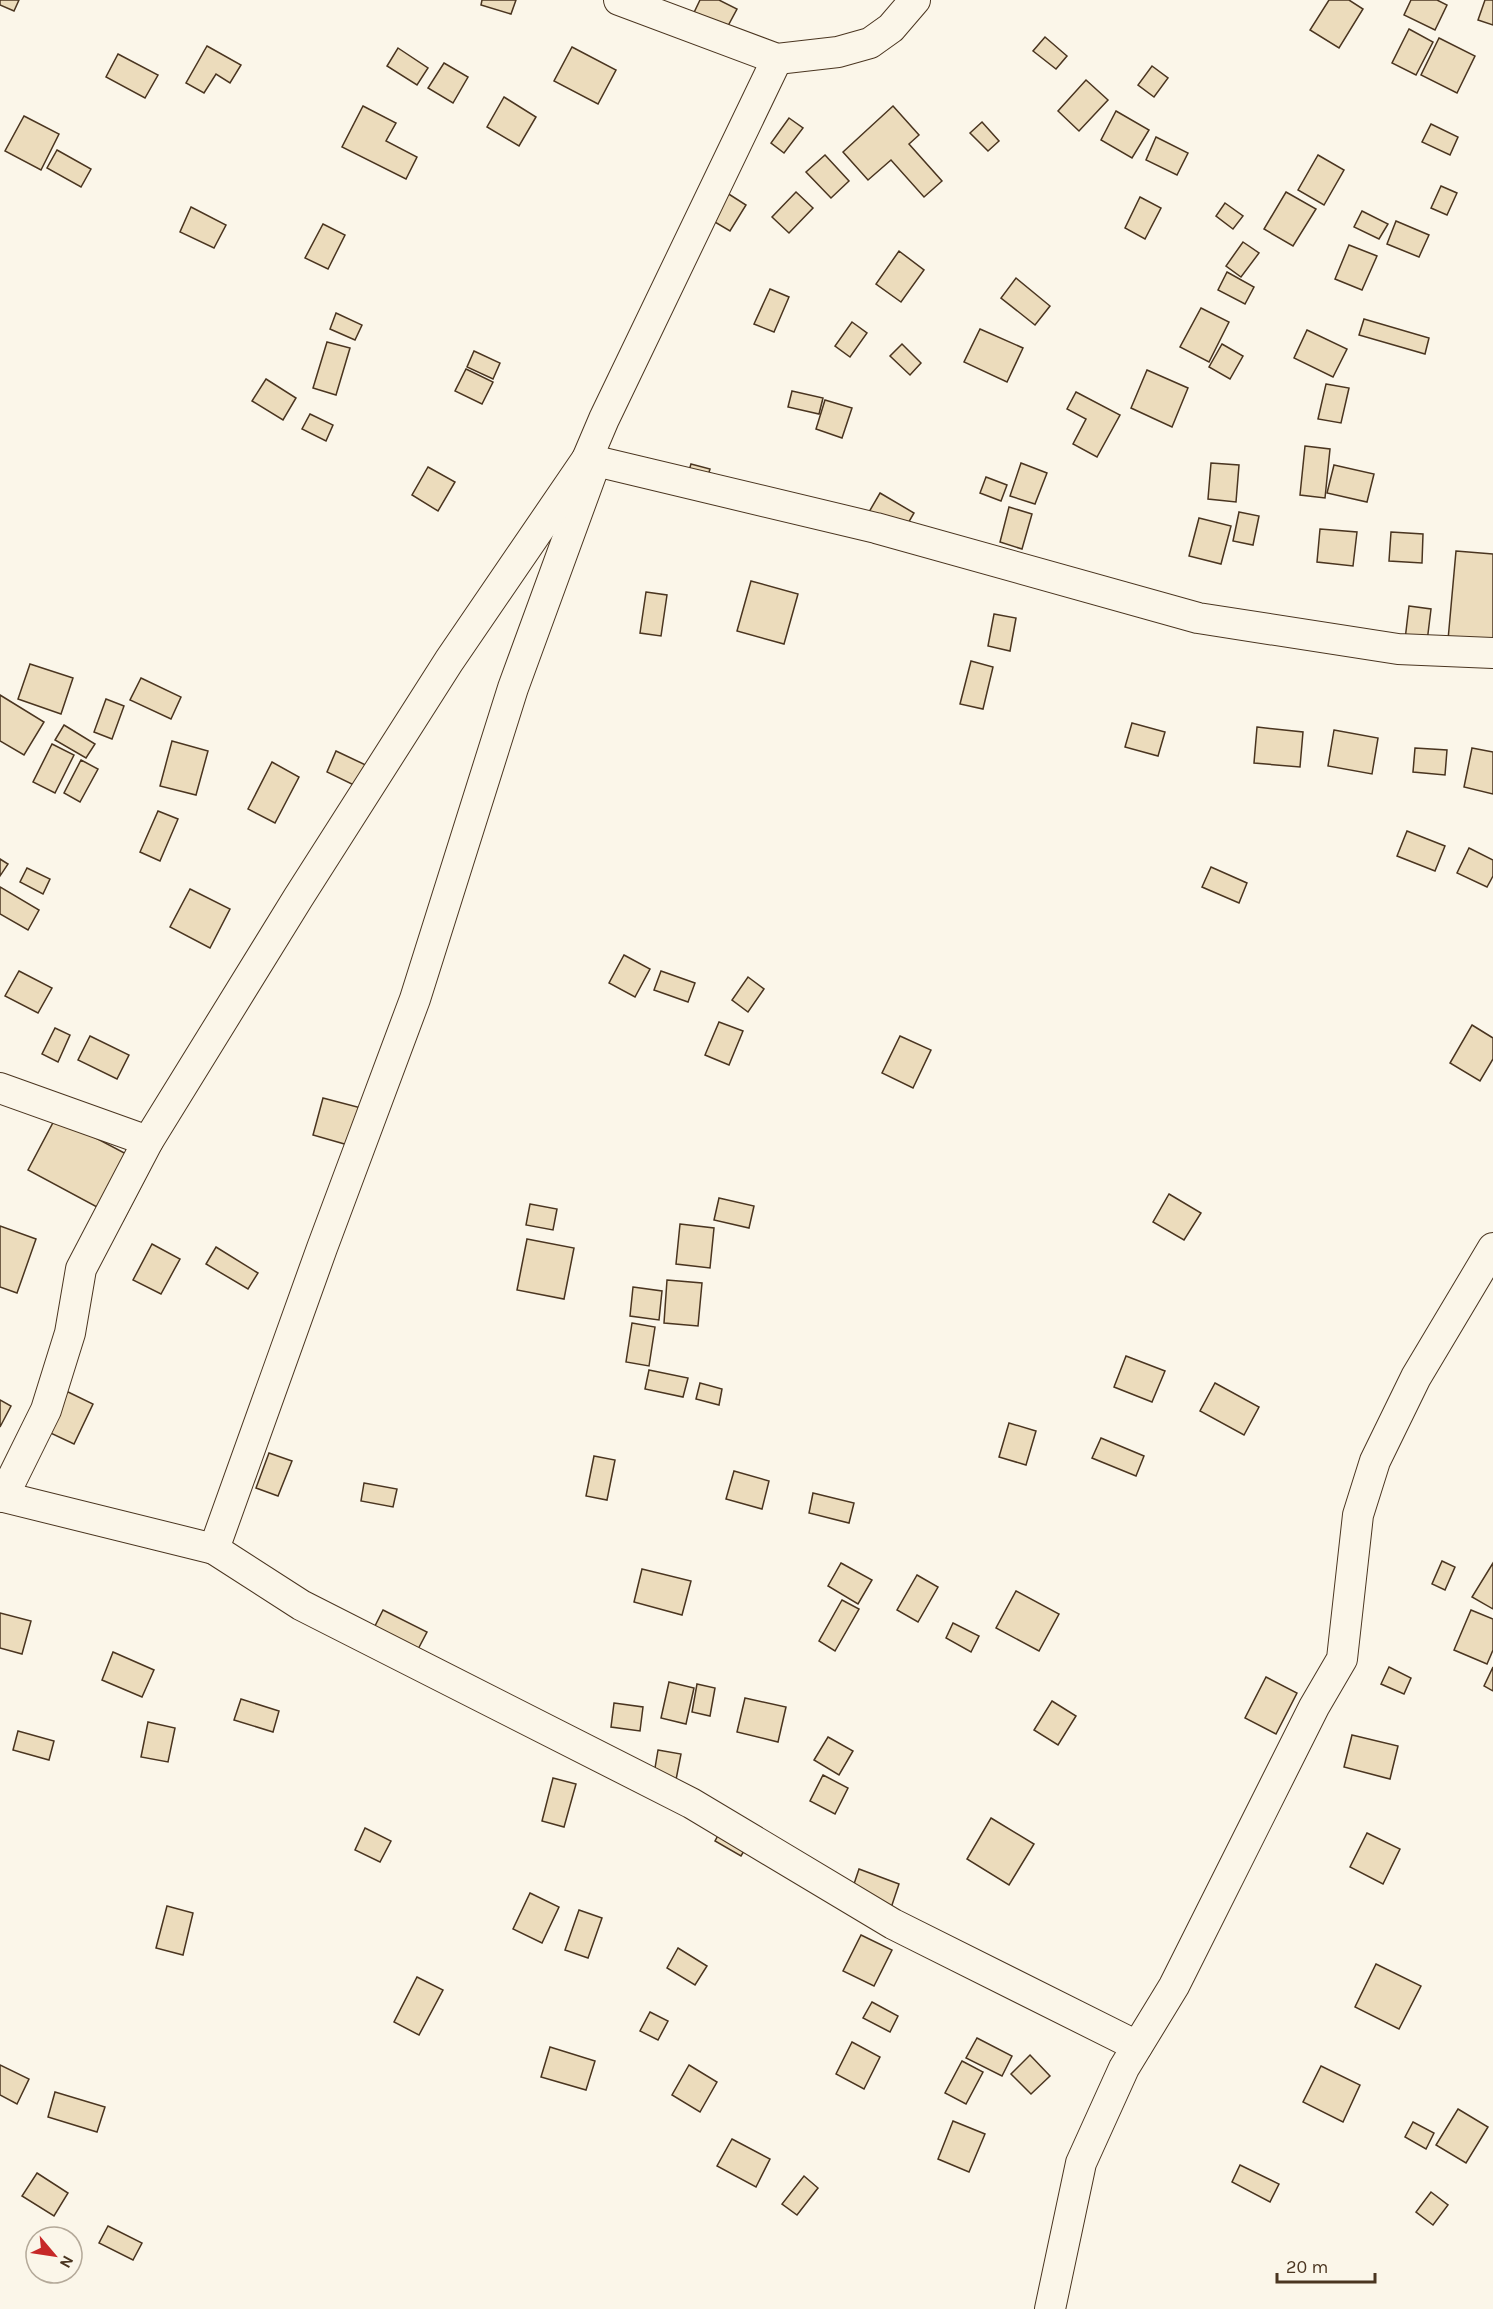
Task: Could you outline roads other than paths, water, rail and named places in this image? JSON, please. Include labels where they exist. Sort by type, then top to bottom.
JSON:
[{"type":"street","points":[[619,0],[777,59],[838,52],[870,43],[891,28],[915,0]]},
{"type":"street","points":[[214,1549],[322,1248],[415,999],[513,688],[604,419],[777,59]]},
{"type":"street","points":[[591,460],[876,528],[1198,618],[1398,649],[1493,653]]},
{"type":"street","points":[[591,460],[449,661],[298,898],[148,1141],[81,1269],[70,1333],[46,1410],[2,1497],[214,1549],[301,1605],[692,1803],[893,1924],[1137,2046]]},
{"type":"street","points":[[0,1088],[148,1141]]},
{"type":"street","points":[[1050,2309],[1082,2163],[1124,2068],[1174,1986],[1314,1707],[1342,1659],[1358,1515],[1375,1461],[1416,1377],[1493,1248]]}]
